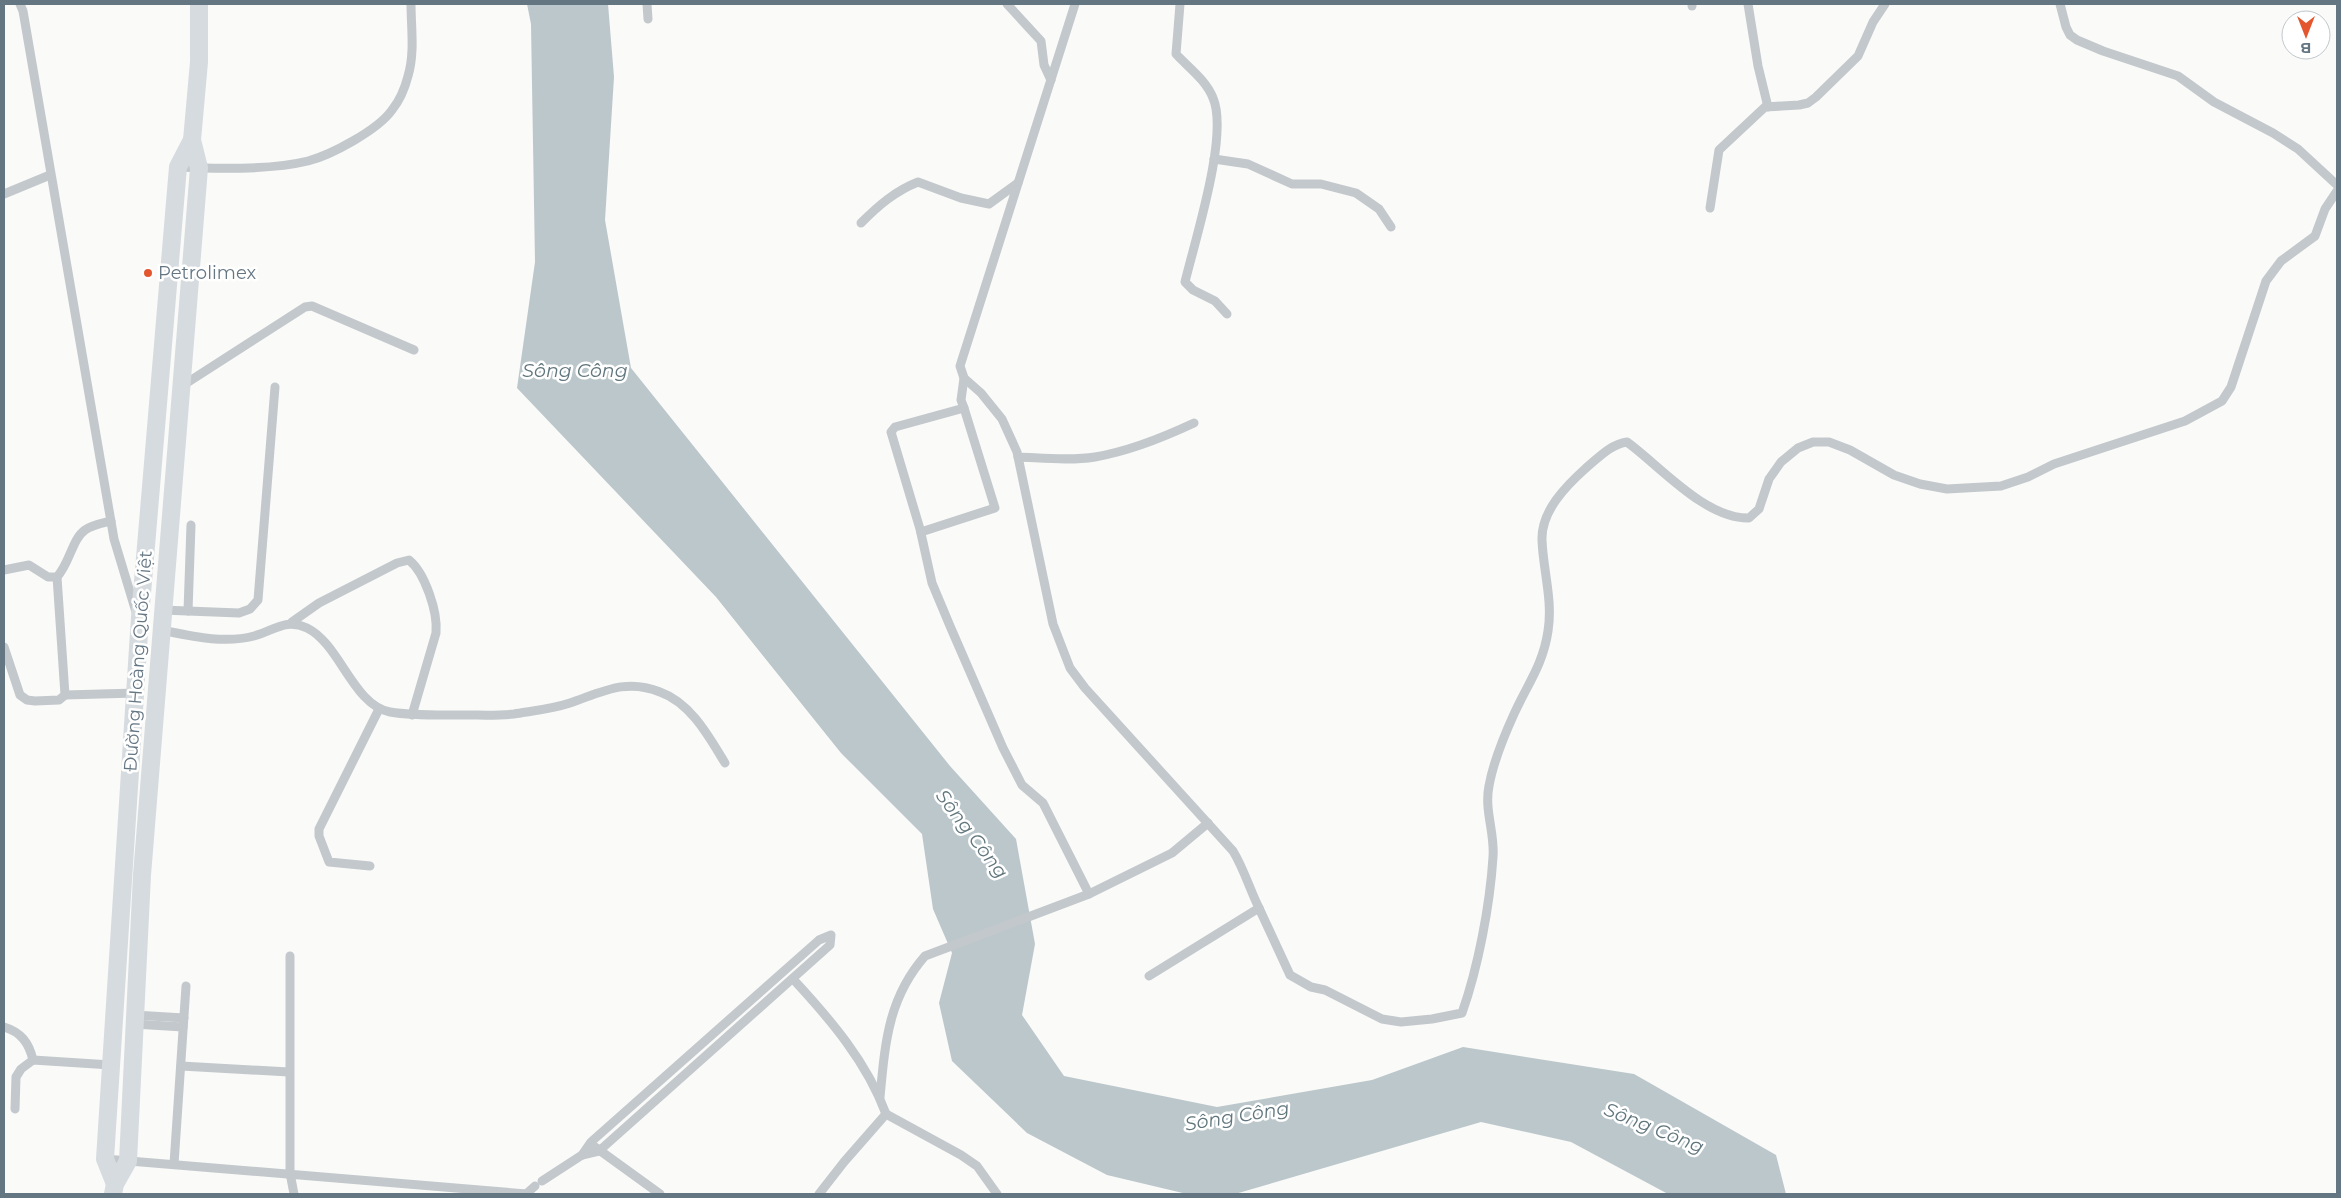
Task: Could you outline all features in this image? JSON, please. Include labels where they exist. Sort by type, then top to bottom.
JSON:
[{"type":"highway","name":"Đường Hoàng Quốc Việt","points":[[114,1189],[128,1161],[142,874],[161,620],[199,168],[192,140],[199,62],[199,4]]},
{"type":"highway","name":"Đường Hoàng Quốc Việt","points":[[114,1189],[105,1160],[140,617],[178,167],[192,140]]},
{"type":"highway","points":[[140,617],[161,620]]},
{"type":"street","points":[[20,4],[23,11],[111,521],[127,584],[136,612],[140,617]]},
{"type":"street","points":[[178,167],[257,167],[308,161],[345,145],[376,124],[391,112],[400,97],[409,75],[412,50],[411,4]]},
{"type":"street","points":[[647,4],[648,19]]},
{"type":"street","points":[[1007,4],[1041,42],[1044,65],[1051,80]]},
{"type":"street","points":[[921,532],[994,508],[961,400],[964,378],[960,366],[1075,4]]},
{"type":"street","points":[[1180,4],[1176,54],[1200,78],[1213,96],[1218,112],[1218,134],[1214,159],[1185,282],[1193,290],[1215,301],[1227,314]]},
{"type":"street","points":[[1748,4],[1758,66],[1768,107]]},
{"type":"street","points":[[1710,208],[1719,150],[1768,107],[1799,105],[1808,103],[1816,97],[1858,56],[1873,22],[1885,4]]},
{"type":"street","points":[[2060,4],[2066,27],[2070,35],[2077,40],[2103,51],[2178,76],[2214,102],[2273,133],[2298,149],[2337,185]]},
{"type":"street","points":[[1214,159],[1248,164],[1292,184],[1320,184],[1356,193],[1379,209],[1392,227]]},
{"type":"street","points":[[4,194],[50,175]]},
{"type":"street","points":[[862,223],[896,193],[918,182],[961,198],[989,204],[1018,183]]},
{"type":"street","points":[[964,378],[980,393],[1002,419],[1018,457],[1052,624],[1070,668],[1085,688],[1233,851],[1241,863],[1247,884],[1290,975],[1311,987],[1325,990],[1382,1019],[1409,1021],[1462,1013],[1479,947],[1494,856],[1487,813],[1489,786],[1514,714],[1537,671],[1548,630],[1547,574],[1542,540],[1544,525],[1559,496],[1581,472],[1612,447],[1627,442],[1648,457],[1676,483],[1706,504],[1728,515],[1749,518],[1759,509],[1769,479],[1781,462],[1798,448],[1813,442],[1829,442],[1850,450],[1894,475],[1920,484],[1947,489],[1976,488],[2001,486],[2028,477],[2054,464],[2185,421],[2222,402],[2236,378],[2266,281],[2282,261],[2315,236],[2325,209],[2337,191]]},
{"type":"street","points":[[180,387],[305,307],[312,306],[414,350]]},
{"type":"street","points":[[161,620],[188,611],[239,613],[250,609],[258,600],[275,388]]},
{"type":"street","points":[[964,408],[892,429],[921,532],[932,583],[1003,748],[1022,785],[1043,803],[1089,894]]},
{"type":"street","points":[[1018,457],[1094,457],[1148,443],[1194,423]]},
{"type":"street","points":[[65,695],[57,577],[70,558],[77,538],[85,529],[111,521]]},
{"type":"street","points":[[188,611],[191,525]]},
{"type":"street","points":[[161,620],[219,640],[242,639],[292,622],[319,603],[397,563],[409,560],[418,566],[437,620],[436,633],[412,715]]},
{"type":"street","points":[[4,570],[29,565],[48,577],[57,577]]},
{"type":"street","points":[[292,622],[309,629],[326,645],[373,707],[412,715],[501,715],[569,703],[597,692],[626,685],[662,692],[687,710],[705,732],[725,763]]},
{"type":"street","points":[[4,647],[20,695],[27,700],[59,700],[65,695],[136,693]]},
{"type":"street","points":[[370,866],[329,862],[319,836],[319,829],[379,708]]},
{"type":"street","points":[[880,1097],[889,1023],[894,1007],[912,972],[925,956],[1089,894],[1172,853],[1208,823]]},
{"type":"street","points":[[1149,976],[1259,908]]},
{"type":"street","points":[[105,1160],[290,1174],[469,1192],[526,1194],[579,1156],[591,1142],[819,940],[831,935],[830,945],[599,1151],[579,1156]]},
{"type":"street","points":[[290,956],[290,1174],[294,1194]]},
{"type":"street","points":[[793,979],[830,1018],[867,1072],[880,1097],[886,1114],[961,1155],[977,1166],[997,1194]]},
{"type":"street","points":[[174,1164],[186,986]]},
{"type":"street","points":[[134,1020],[184,1022]]},
{"type":"street","points":[[4,1027],[19,1033],[25,1039],[34,1060]]},
{"type":"street","points":[[15,1109],[16,1077],[20,1069],[34,1060],[111,1065]]},
{"type":"street","points":[[181,1066],[289,1072]]},
{"type":"street","points":[[819,1194],[886,1114]]},
{"type":"street","points":[[591,1142],[599,1151],[660,1194]]},
{"type":"water","name":"Sông Công","points":[[527,4],[608,4],[614,77],[605,220],[631,368],[950,766],[1016,839],[1035,944],[1022,1015],[1064,1076],[1217,1107],[1372,1080],[1463,1047],[1634,1074],[1776,1155],[1786,1194],[1668,1194],[1571,1142],[1481,1122],[1235,1194],[1187,1194],[1107,1175],[1027,1133],[952,1061],[939,1003],[952,953],[933,909],[922,834],[841,753],[716,597],[517,388],[535,262],[531,24]]},
{"type":"place","name":"Petrolimex","points":[[148,273]]}]
